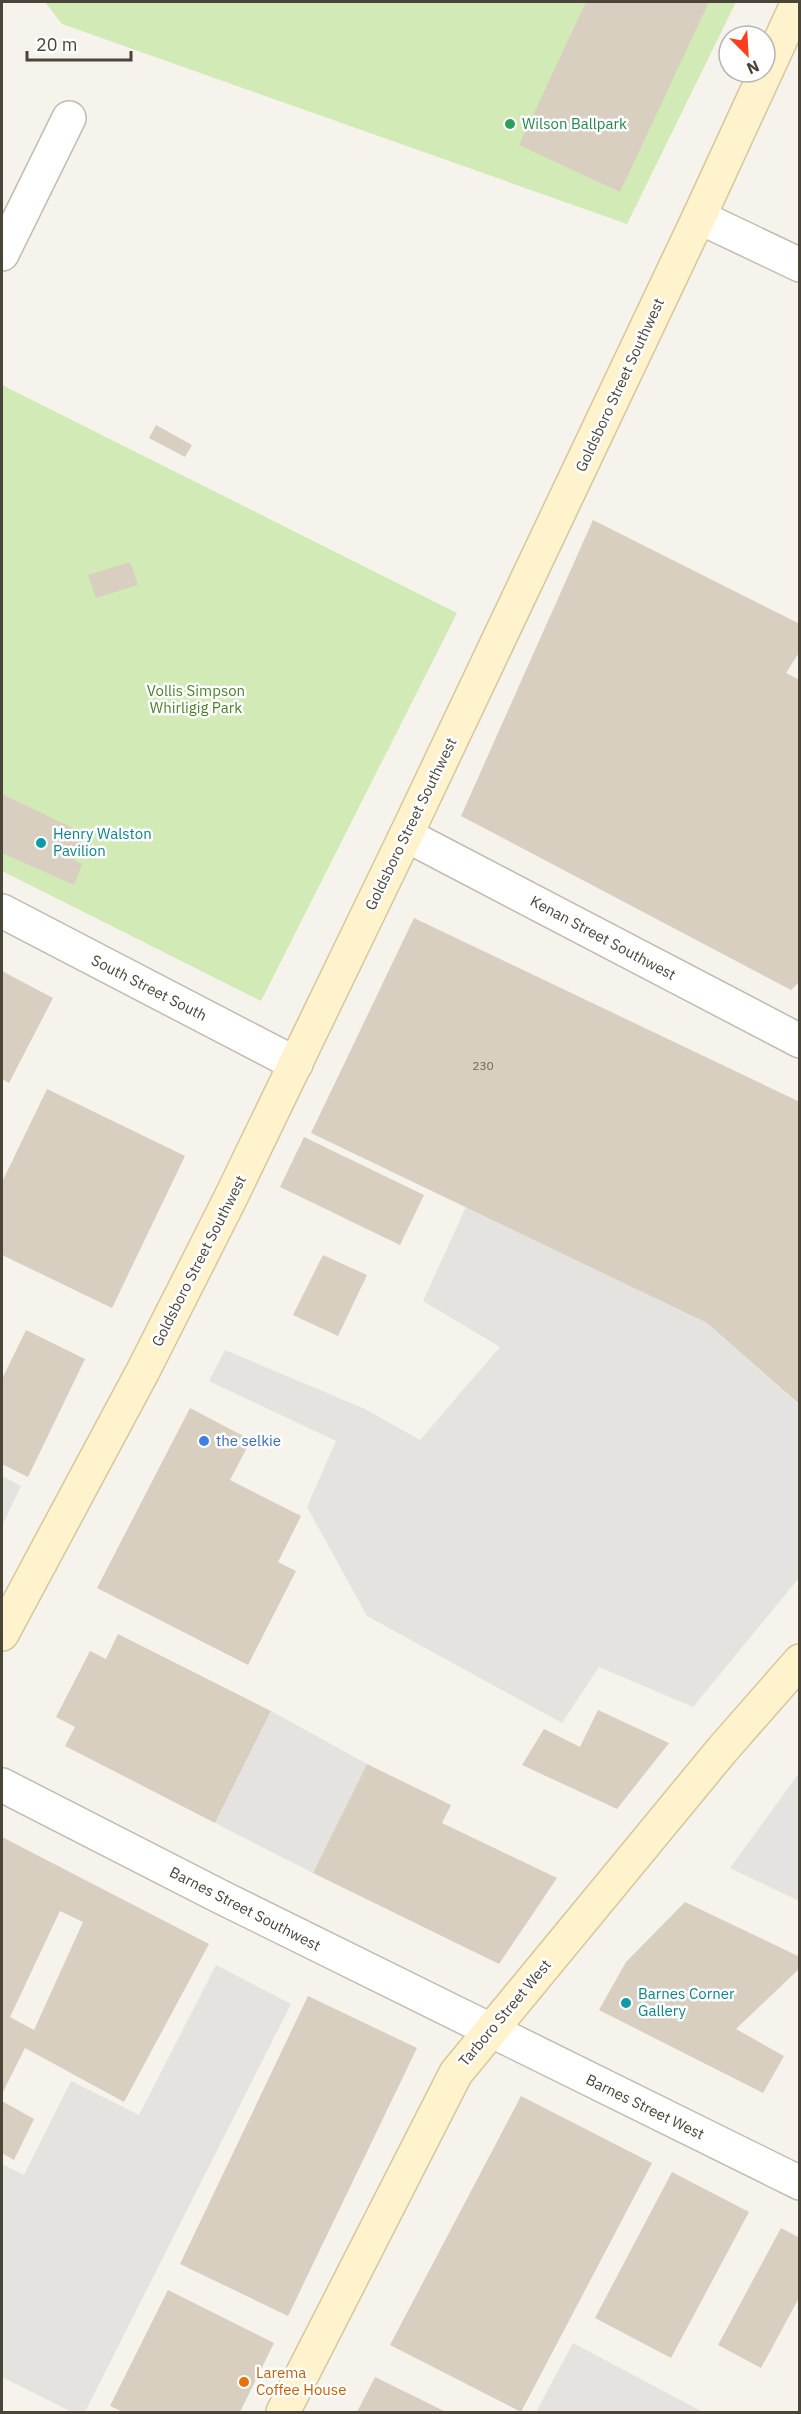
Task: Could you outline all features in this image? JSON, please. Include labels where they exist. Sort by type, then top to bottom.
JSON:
[{"type":"street","name":"Goldsboro Street Southwest","points":[[2,1634],[143,1371],[296,1064],[699,217],[798,2]]},
{"type":"street","points":[[2,254],[69,118]]},
{"type":"street","points":[[699,217],[800,265]]},
{"type":"street","name":"Kenan Street Southwest","points":[[406,835],[800,1041]]},
{"type":"street","name":"South Street South","points":[[2,911],[296,1064]]},
{"type":"street","name":"Tarboro Street West","points":[[283,2412],[456,2073],[722,1750],[800,1661]]},
{"type":"street","name":"Barnes Street Southwest","points":[[2,1785],[490,2031]]},
{"type":"street","name":"Barnes Street West","points":[[490,2031],[800,2182]]},
{"type":"green space","name":"Wilson Ballpark","points":[[45,2],[736,2],[725,24],[717,24],[717,41],[627,224],[62,24]]},
{"type":"green space","name":"Vollis Simpson Whirligig Park","points":[[2,385],[457,613],[261,1001],[2,871]]},
{"type":"shaded area","points":[[466,1207],[707,1323],[799,1405],[799,1578],[693,1707],[599,1667],[562,1723],[367,1616],[307,1507],[336,1441],[209,1381],[225,1350],[365,1409],[420,1440],[500,1347],[423,1301]]},
{"type":"shaded area","points":[[2,1476],[21,1486],[2,1526]]},
{"type":"shaded area","points":[[271,1711],[367,1764],[313,1873],[215,1823]]},
{"type":"shaded area","points":[[799,1773],[799,1901],[730,1868]]},
{"type":"shaded area","points":[[216,1965],[291,2004],[85,2412],[72,2412],[2,2377],[2,2164],[24,2175],[71,2081],[139,2115]]},
{"type":"shaded area","points":[[573,2343],[703,2412],[536,2412]]},
{"type":"building","points":[[586,2],[709,2],[620,192],[519,145]]},
{"type":"building","points":[[156,425],[192,445],[185,457],[149,438]]},
{"type":"building","points":[[593,520],[800,624],[800,651],[786,673],[800,680],[800,981],[791,990],[461,816]]},
{"type":"building","points":[[130,562],[138,585],[96,598],[88,575]]},
{"type":"building","name":"Henry Walston Pavilion","points":[[2,794],[85,834],[74,860],[82,864],[74,885],[2,853]]},
{"type":"building","points":[[414,918],[800,1102],[800,1405],[707,1323],[311,1133]]},
{"type":"building","points":[[2,971],[53,998],[9,1083],[2,1079]]},
{"type":"building","points":[[47,1089],[185,1156],[112,1308],[2,1255],[2,1182]]},
{"type":"building","points":[[304,1137],[424,1195],[400,1245],[280,1187]]},
{"type":"building","points":[[323,1255],[367,1275],[338,1336],[293,1315]]},
{"type":"building","points":[[26,1330],[85,1359],[28,1477],[2,1464],[2,1379]]},
{"type":"building","points":[[190,1408],[251,1440],[230,1480],[301,1516],[278,1562],[296,1571],[248,1665],[97,1588]]},
{"type":"building","points":[[118,1634],[271,1711],[215,1823],[65,1746],[75,1727],[56,1717],[90,1651],[106,1659]]},
{"type":"building","points":[[598,1710],[669,1743],[617,1809],[522,1765],[544,1729],[580,1747]]},
{"type":"building","points":[[367,1764],[451,1805],[442,1823],[557,1878],[499,1964],[313,1873]]},
{"type":"building","points":[[2,1837],[209,1944],[124,2102],[25,2048],[2,2094]],"holes":[[[60,1911],[83,1922],[34,2030],[10,2017]]]},
{"type":"building","points":[[685,1902],[800,1957],[800,1968],[736,2029],[784,2056],[763,2093],[599,2010],[626,1962]]},
{"type":"building","points":[[308,1996],[417,2048],[288,2316],[180,2264]]},
{"type":"building","points":[[521,2096],[652,2163],[521,2412],[390,2345]]},
{"type":"building","points":[[2,2101],[34,2119],[14,2160],[2,2153]]},
{"type":"building","points":[[672,2172],[749,2212],[671,2358],[595,2318]]},
{"type":"building","points":[[781,2228],[800,2238],[800,2296],[761,2368],[718,2345]]},
{"type":"building","points":[[168,2290],[274,2343],[240,2412],[123,2412],[110,2406]]},
{"type":"building","points":[[375,2377],[446,2412],[357,2412]]},
{"type":"place","name":"Wilson Ballpark","points":[[510,124]]},
{"type":"place","name":"Henry Walston Pavilion","points":[[41,843]]},
{"type":"place","name":"the selkie","points":[[204,1441]]},
{"type":"place","name":"Barnes Corner Gallery","points":[[626,2003]]},
{"type":"place","name":"Larema Coffee House","points":[[244,2382]]}]
